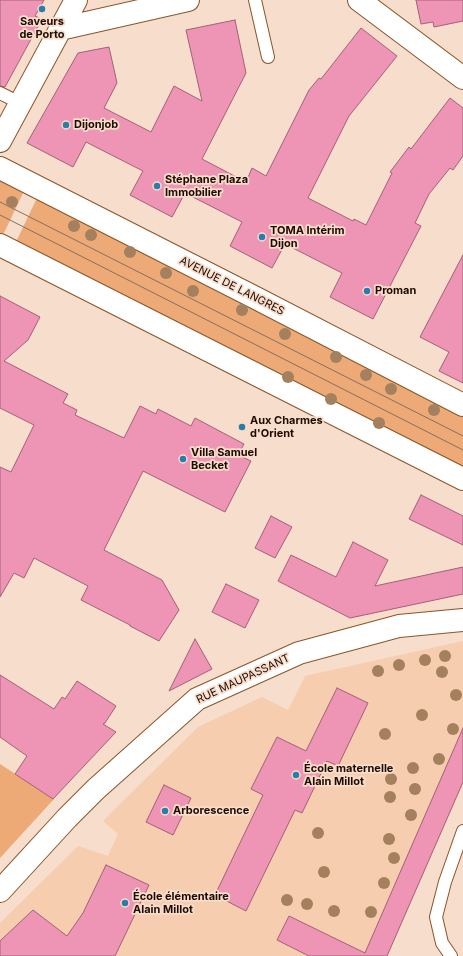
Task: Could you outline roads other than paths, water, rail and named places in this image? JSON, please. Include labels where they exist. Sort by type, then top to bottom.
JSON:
[{"type":"main road","points":[[0,141],[76,0]]},
{"type":"main road","points":[[60,29],[188,0]]},
{"type":"main road","points":[[359,0],[463,78]]},
{"type":"main road","name":"AVENUE DE LANGRES","points":[[0,168],[245,292],[463,405]]},
{"type":"main road","points":[[0,245],[230,363],[463,479]]},
{"type":"main road","name":"RUE MAUPASSANT","points":[[0,891],[67,818],[96,789],[197,699],[299,652],[400,626],[463,620]]},
{"type":"lane","points":[[255,0],[268,57]]},
{"type":"lane","points":[[0,93],[20,103]]},
{"type":"lane","points":[[451,956],[442,943],[436,917],[445,882],[463,831]]},
{"type":"tram line","points":[[0,202],[463,436]]},
{"type":"tram line","points":[[0,215],[463,450]]},
{"type":"place","name":"Saveurs de Porto","points":[[42,9]]},
{"type":"place","name":"Dijonjob","points":[[66,125]]},
{"type":"place","name":"Stéphane Plaza Immobilier","points":[[157,186]]},
{"type":"place","name":"TOMA Intérim Dijon","points":[[262,237]]},
{"type":"place","name":"Proman","points":[[367,291]]},
{"type":"place","name":"Aux Charmes d'Orient","points":[[242,427]]},
{"type":"place","name":"Villa Samuel Becket","points":[[183,459]]},
{"type":"place","name":"École maternelle Alain Millot","points":[[296,775]]},
{"type":"place","name":"Arborescence","points":[[165,811]]},
{"type":"place","name":"École élémentaire Alain Millot","points":[[125,903]]}]
